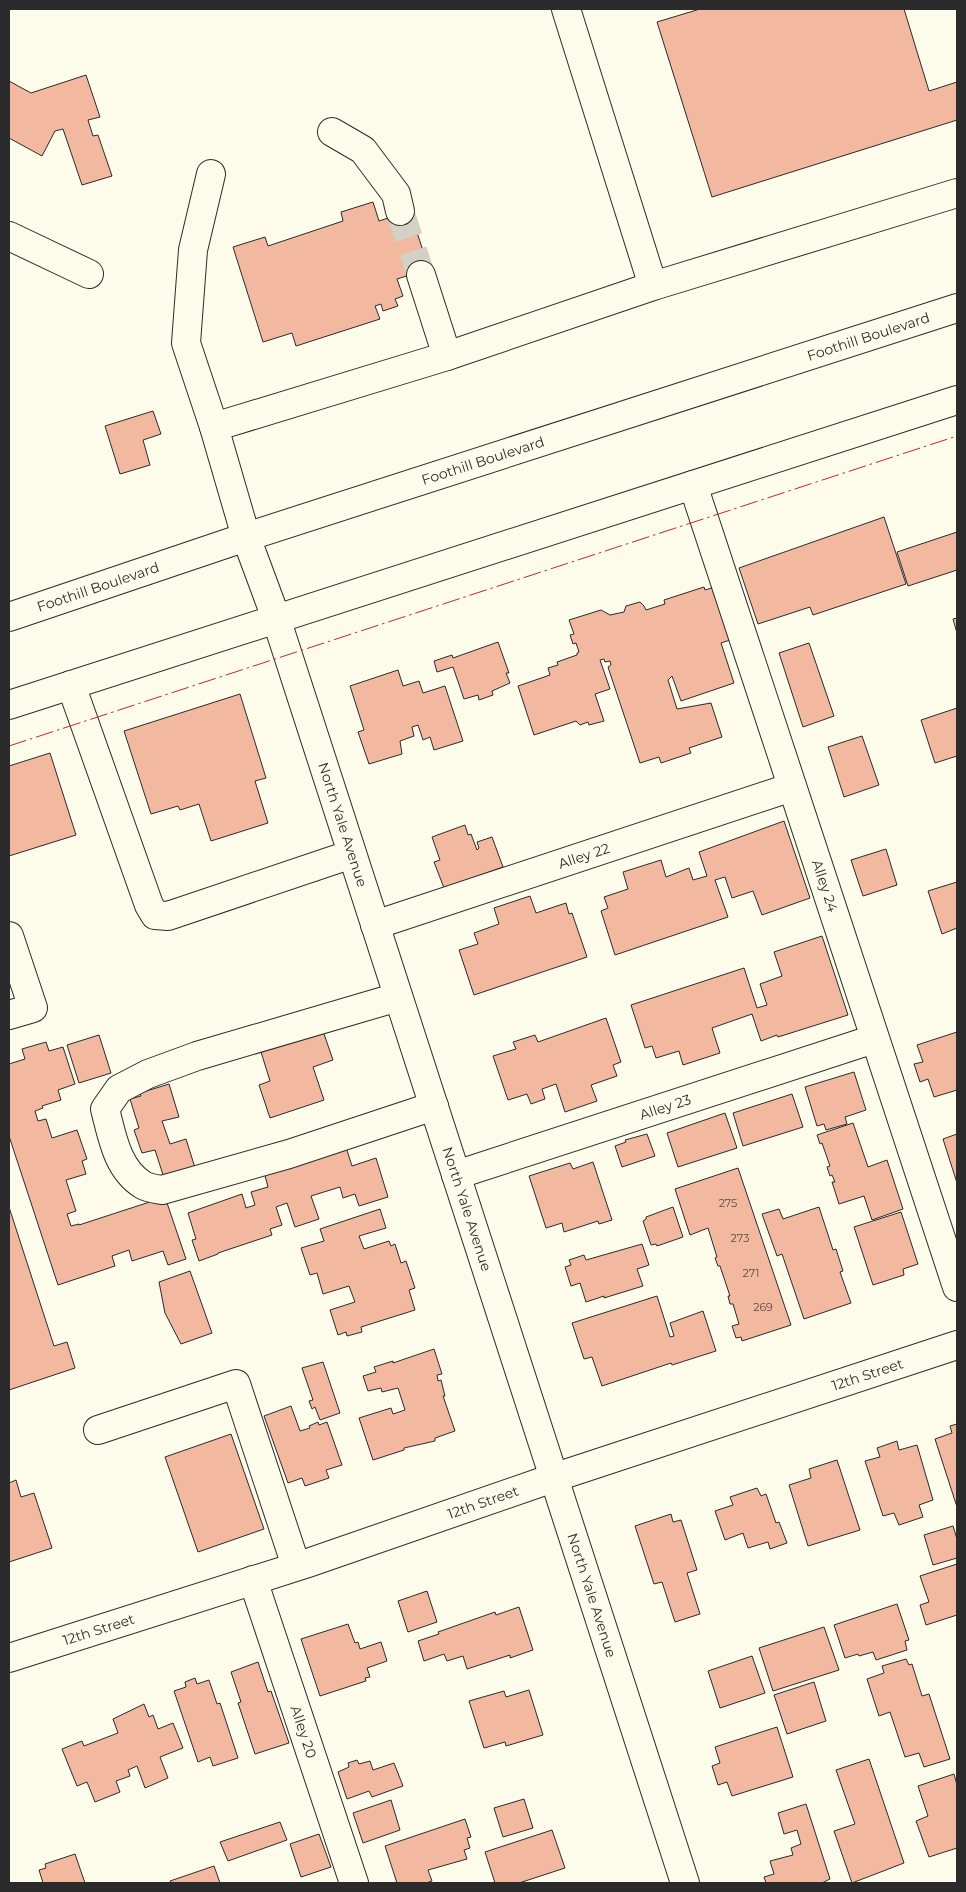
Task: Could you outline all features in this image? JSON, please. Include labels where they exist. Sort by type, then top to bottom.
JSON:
[{"type":"street","points":[[566,9],[653,286]]},
{"type":"street","points":[[332,132],[363,150],[396,194],[400,211]]},
{"type":"street","name":"North Yale Avenue","points":[[211,174],[193,250],[186,343],[214,427],[246,537],[276,618],[685,1883]]},
{"type":"street","points":[[214,427],[447,356],[653,286],[957,193]]},
{"type":"street","points":[[9,236],[89,274]]},
{"type":"street","points":[[421,275],[447,356]]},
{"type":"street","name":"Foothill Boulevard","points":[[9,617],[246,537],[957,308]]},
{"type":"street","points":[[9,705],[957,400]]},
{"type":"street","name":"Alley 24","points":[[692,485],[957,1286]]},
{"type":"street","points":[[71,686],[149,905],[154,914],[168,916],[352,854]]},
{"type":"street","name":"Alley 22","points":[[375,925],[792,787]]},
{"type":"street","points":[[9,936],[33,1008],[9,1015]]},
{"type":"street","points":[[398,997],[197,1056],[148,1074],[119,1089],[105,1109],[112,1136],[119,1157],[128,1172],[144,1186],[162,1190],[289,1154],[434,1106]]},
{"type":"street","name":"Alley 23","points":[[456,1175],[874,1039]]},
{"type":"street","name":"12th Street","points":[[9,1658],[296,1566],[553,1478],[957,1345]]},
{"type":"street","points":[[98,1430],[236,1384],[296,1566]]},
{"type":"street","name":"Alley 20","points":[[253,1580],[354,1883]]},
{"type":"building","points":[[700,9],[904,9],[929,91],[957,82],[957,120],[712,197],[657,22]]},
{"type":"building","points":[[86,75],[100,117],[88,120],[93,136],[98,135],[112,176],[82,185],[63,129],[55,131],[42,156],[9,138],[9,81],[31,93]]},
{"type":"building","points":[[373,202],[379,221],[410,211],[429,269],[397,279],[403,296],[395,299],[398,306],[383,311],[381,304],[375,306],[380,319],[296,346],[292,333],[263,342],[233,247],[265,237],[268,246],[343,221],[341,212]]},
{"type":"building","points":[[153,411],[161,434],[143,440],[150,465],[120,474],[105,426]]},
{"type":"building","points":[[884,517],[906,584],[813,615],[810,607],[758,624],[739,568]]},
{"type":"building","points":[[957,532],[957,570],[908,586],[897,552]]},
{"type":"building","points":[[704,587],[705,590],[715,587],[730,640],[721,643],[734,683],[681,701],[672,676],[668,680],[677,709],[711,703],[722,737],[689,748],[691,753],[661,763],[659,757],[640,763],[608,667],[611,665],[610,661],[605,662],[604,659],[600,660],[610,689],[595,694],[604,721],[589,725],[588,722],[580,725],[576,721],[534,735],[518,686],[550,675],[548,668],[558,665],[557,662],[577,655],[579,652],[576,643],[573,644],[570,635],[574,634],[569,620],[601,610],[610,615],[624,612],[626,606],[640,602],[646,610],[665,604],[664,600]]},
{"type":"building","points":[[957,618],[957,633],[953,619]]},
{"type":"building","points":[[498,642],[509,673],[506,673],[510,683],[492,691],[493,695],[479,700],[478,695],[464,699],[453,667],[437,672],[434,661],[452,655],[453,658]]},
{"type":"building","points":[[809,643],[834,716],[803,727],[779,653]]},
{"type":"building","points":[[398,670],[403,686],[419,681],[423,693],[445,686],[463,741],[434,750],[430,737],[423,740],[418,725],[412,727],[414,736],[400,741],[402,754],[369,764],[358,732],[364,730],[350,686]]},
{"type":"building","points":[[240,694],[266,778],[255,781],[268,823],[211,841],[199,804],[180,810],[178,806],[151,814],[124,731]]},
{"type":"building","points":[[957,708],[957,756],[935,763],[921,720]]},
{"type":"building","points":[[862,736],[879,785],[844,797],[828,747]]},
{"type":"building","points":[[50,753],[76,835],[9,856],[9,766]]},
{"type":"building","points":[[784,821],[810,898],[762,915],[753,891],[732,898],[725,877],[715,880],[728,917],[615,955],[601,911],[608,908],[604,897],[628,889],[623,872],[661,860],[666,877],[689,868],[693,880],[707,876],[699,852]]},
{"type":"building","points":[[465,825],[468,835],[471,834],[477,850],[479,848],[477,842],[492,837],[503,867],[444,888],[434,862],[440,860],[432,837]]},
{"type":"building","points":[[886,849],[897,885],[863,896],[851,860]]},
{"type":"building","points":[[957,882],[957,928],[942,934],[928,891]]},
{"type":"building","points":[[530,896],[536,913],[566,903],[569,914],[572,913],[587,957],[474,995],[459,950],[478,944],[474,933],[499,924],[494,908]]},
{"type":"building","points":[[822,936],[848,1015],[761,1041],[752,1014],[712,1028],[720,1053],[683,1065],[679,1051],[656,1058],[652,1046],[645,1048],[631,1005],[744,968],[757,1008],[767,1005],[760,984],[782,976],[774,952]]},
{"type":"building","points":[[606,1018],[621,1062],[613,1065],[617,1076],[591,1085],[597,1101],[565,1112],[556,1084],[542,1089],[545,1099],[531,1104],[527,1094],[508,1100],[493,1056],[516,1049],[513,1042],[535,1035],[538,1042]]},
{"type":"building","points":[[323,1031],[333,1060],[313,1067],[324,1100],[270,1118],[259,1085],[270,1081],[261,1052]]},
{"type":"building","points":[[957,1032],[957,1090],[934,1097],[928,1079],[920,1082],[914,1064],[923,1062],[917,1045]]},
{"type":"building","points":[[99,1035],[111,1073],[79,1083],[67,1045]]},
{"type":"building","points":[[46,1042],[49,1051],[63,1047],[75,1084],[58,1090],[61,1100],[42,1106],[43,1108],[35,1111],[38,1121],[46,1119],[52,1138],[77,1130],[87,1159],[82,1161],[86,1174],[66,1180],[76,1211],[67,1214],[71,1226],[165,1197],[186,1259],[168,1265],[163,1251],[132,1261],[129,1250],[112,1256],[115,1266],[58,1285],[9,1136],[9,1064],[25,1059],[22,1049]]},
{"type":"building","points":[[854,1072],[866,1110],[845,1117],[847,1124],[826,1130],[824,1124],[817,1126],[805,1087]]},
{"type":"building","points":[[169,1084],[179,1117],[162,1121],[170,1144],[186,1139],[196,1171],[165,1181],[155,1150],[142,1153],[134,1130],[139,1128],[130,1099],[141,1096],[140,1093]]},
{"type":"building","points":[[792,1094],[803,1127],[743,1146],[733,1113]]},
{"type":"building","points":[[725,1113],[737,1148],[678,1167],[667,1133]]},
{"type":"building","points":[[853,1123],[868,1167],[887,1160],[903,1209],[872,1220],[864,1196],[839,1204],[832,1182],[835,1182],[832,1175],[830,1176],[827,1167],[830,1166],[822,1143],[820,1144],[817,1135]]},
{"type":"building","points":[[647,1134],[655,1156],[622,1167],[615,1146],[626,1142],[625,1140]]},
{"type":"building","points":[[957,1134],[957,1183],[943,1139]]},
{"type":"building","points":[[344,1141],[352,1166],[376,1158],[388,1197],[359,1206],[355,1194],[343,1198],[340,1187],[311,1196],[319,1219],[295,1227],[287,1203],[276,1207],[282,1225],[270,1229],[272,1235],[199,1261],[192,1240],[196,1239],[188,1213],[242,1194],[246,1208],[255,1205],[251,1192],[268,1187],[264,1172]]},
{"type":"building","points":[[593,1162],[612,1220],[599,1224],[598,1221],[564,1232],[562,1223],[546,1228],[529,1176],[570,1163],[573,1169]]},
{"type":"building","points":[[738,1168],[791,1325],[742,1341],[741,1337],[736,1338],[732,1326],[739,1324],[733,1304],[730,1304],[728,1296],[730,1296],[720,1266],[718,1266],[715,1258],[717,1257],[708,1228],[690,1235],[675,1189]]},
{"type":"building","points":[[9,1207],[54,1346],[67,1342],[75,1368],[9,1390]]},
{"type":"building","points":[[673,1207],[683,1237],[657,1246],[656,1244],[651,1245],[643,1221],[646,1217]]},
{"type":"building","points":[[819,1207],[833,1250],[836,1249],[843,1271],[840,1272],[851,1303],[804,1319],[782,1254],[777,1256],[762,1214],[779,1209],[783,1219]]},
{"type":"building","points":[[380,1209],[386,1228],[359,1236],[364,1249],[389,1241],[391,1246],[395,1244],[401,1263],[406,1261],[415,1288],[409,1290],[415,1310],[361,1327],[362,1332],[347,1336],[346,1332],[338,1335],[330,1310],[355,1302],[349,1286],[323,1294],[317,1273],[310,1275],[301,1248],[324,1241],[320,1229]]},
{"type":"building","points":[[901,1212],[918,1264],[903,1269],[904,1275],[873,1285],[854,1227]]},
{"type":"building","points":[[642,1244],[649,1265],[637,1269],[643,1286],[586,1302],[580,1283],[571,1286],[565,1267],[571,1265],[569,1260],[584,1255],[586,1260]]},
{"type":"building","points":[[190,1271],[212,1333],[181,1344],[165,1313],[159,1282]]},
{"type":"building","points":[[657,1296],[670,1337],[674,1336],[670,1323],[703,1311],[716,1351],[672,1365],[671,1363],[602,1386],[592,1357],[584,1359],[572,1323]]},
{"type":"building","points":[[434,1349],[442,1374],[437,1375],[438,1381],[441,1380],[445,1396],[443,1396],[455,1431],[435,1438],[435,1441],[404,1448],[404,1450],[373,1460],[359,1418],[391,1408],[393,1414],[405,1410],[398,1388],[382,1392],[381,1388],[368,1391],[363,1376],[376,1372],[374,1367],[393,1361],[393,1363]]},
{"type":"building","points":[[323,1362],[340,1413],[320,1420],[315,1407],[312,1409],[309,1401],[313,1400],[302,1368]]},
{"type":"building","points":[[291,1406],[300,1431],[310,1428],[309,1426],[318,1422],[319,1425],[327,1422],[342,1465],[326,1470],[329,1478],[305,1486],[302,1478],[288,1483],[264,1416]]},
{"type":"building","points":[[957,1424],[957,1507],[935,1439],[952,1433],[950,1426]]},
{"type":"building","points":[[231,1434],[264,1529],[198,1552],[165,1457]]},
{"type":"building","points":[[897,1441],[899,1450],[917,1445],[933,1500],[919,1505],[923,1517],[899,1525],[894,1513],[883,1516],[865,1461],[880,1457],[877,1448]]},
{"type":"building","points":[[837,1460],[860,1530],[808,1546],[789,1485],[811,1478],[809,1469]]},
{"type":"building","points":[[16,1480],[21,1497],[34,1493],[52,1548],[9,1562],[9,1483]]},
{"type":"building","points":[[757,1488],[761,1496],[766,1494],[776,1523],[779,1522],[787,1543],[770,1549],[768,1542],[748,1548],[743,1533],[725,1540],[715,1511],[733,1505],[730,1497]]},
{"type":"building","points":[[671,1514],[673,1522],[681,1520],[697,1570],[687,1573],[700,1614],[675,1622],[662,1582],[654,1584],[635,1526]]},
{"type":"building","points":[[953,1526],[957,1539],[957,1558],[933,1565],[924,1535]]},
{"type":"building","points":[[957,1564],[957,1615],[926,1625],[920,1605],[929,1602],[920,1576]]},
{"type":"building","points":[[427,1591],[437,1622],[408,1632],[398,1601]]},
{"type":"building","points":[[897,1604],[909,1640],[905,1641],[907,1650],[876,1660],[873,1652],[845,1658],[834,1625]]},
{"type":"building","points":[[519,1607],[533,1650],[510,1658],[510,1655],[467,1669],[463,1656],[447,1661],[444,1654],[424,1661],[418,1641],[495,1612],[496,1615]]},
{"type":"building","points":[[348,1624],[355,1643],[358,1642],[360,1649],[381,1642],[387,1661],[367,1668],[370,1677],[365,1678],[366,1681],[320,1696],[301,1639]]},
{"type":"building","points":[[824,1627],[839,1670],[773,1691],[759,1648]]},
{"type":"building","points":[[752,1656],[765,1693],[720,1708],[708,1671]]},
{"type":"building","points":[[906,1659],[909,1665],[912,1664],[922,1696],[929,1694],[950,1759],[924,1767],[919,1753],[905,1757],[890,1712],[879,1716],[867,1679],[884,1673],[882,1666]]},
{"type":"building","points":[[258,1662],[268,1692],[271,1691],[289,1743],[255,1754],[238,1703],[241,1702],[231,1672]]},
{"type":"building","points":[[195,1678],[197,1684],[209,1680],[217,1704],[220,1703],[238,1758],[213,1766],[210,1757],[198,1762],[174,1691],[186,1687],[185,1682]]},
{"type":"building","points":[[814,1682],[826,1721],[787,1734],[774,1695]]},
{"type":"building","points":[[529,1690],[543,1735],[506,1746],[505,1742],[484,1748],[469,1701],[504,1691],[506,1697]]},
{"type":"building","points":[[144,1704],[149,1717],[153,1715],[158,1729],[173,1723],[183,1748],[160,1757],[168,1778],[145,1788],[137,1766],[128,1770],[130,1776],[116,1781],[120,1792],[95,1802],[87,1782],[77,1786],[62,1749],[82,1741],[84,1746],[118,1733],[113,1719]]},
{"type":"building","points":[[777,1727],[793,1777],[732,1796],[727,1782],[718,1785],[712,1766],[720,1763],[715,1747]]},
{"type":"building","points":[[869,1759],[904,1863],[852,1883],[834,1831],[855,1824],[836,1770]]},
{"type":"building","points":[[357,1760],[359,1764],[370,1761],[373,1770],[394,1763],[403,1786],[372,1797],[369,1791],[347,1799],[338,1772],[349,1767],[348,1763]]},
{"type":"building","points":[[954,1774],[957,1785],[957,1848],[929,1857],[916,1821],[928,1816],[918,1786]]},
{"type":"building","points":[[524,1799],[533,1828],[503,1837],[494,1808]]},
{"type":"building","points":[[391,1800],[400,1830],[363,1843],[353,1813]]},
{"type":"building","points":[[806,1804],[830,1879],[822,1883],[766,1883],[764,1877],[774,1874],[770,1861],[793,1855],[791,1848],[801,1844],[797,1830],[784,1834],[778,1813]]},
{"type":"building","points":[[465,1819],[471,1837],[467,1838],[470,1848],[464,1850],[467,1859],[428,1870],[432,1881],[426,1883],[397,1883],[385,1846]]},
{"type":"building","points":[[280,1822],[287,1840],[228,1861],[220,1842]]},
{"type":"building","points":[[552,1830],[565,1868],[519,1883],[495,1883],[485,1852]]},
{"type":"building","points":[[319,1834],[331,1867],[301,1877],[290,1844]]},
{"type":"building","points":[[75,1854],[85,1883],[43,1883],[39,1870],[46,1868],[45,1864]]},
{"type":"building","points":[[214,1866],[220,1883],[171,1883],[170,1881]]},
{"type":"tunnel","points":[[400,211],[421,275]]},
{"type":"power","points":[[9,746],[957,436]]}]
